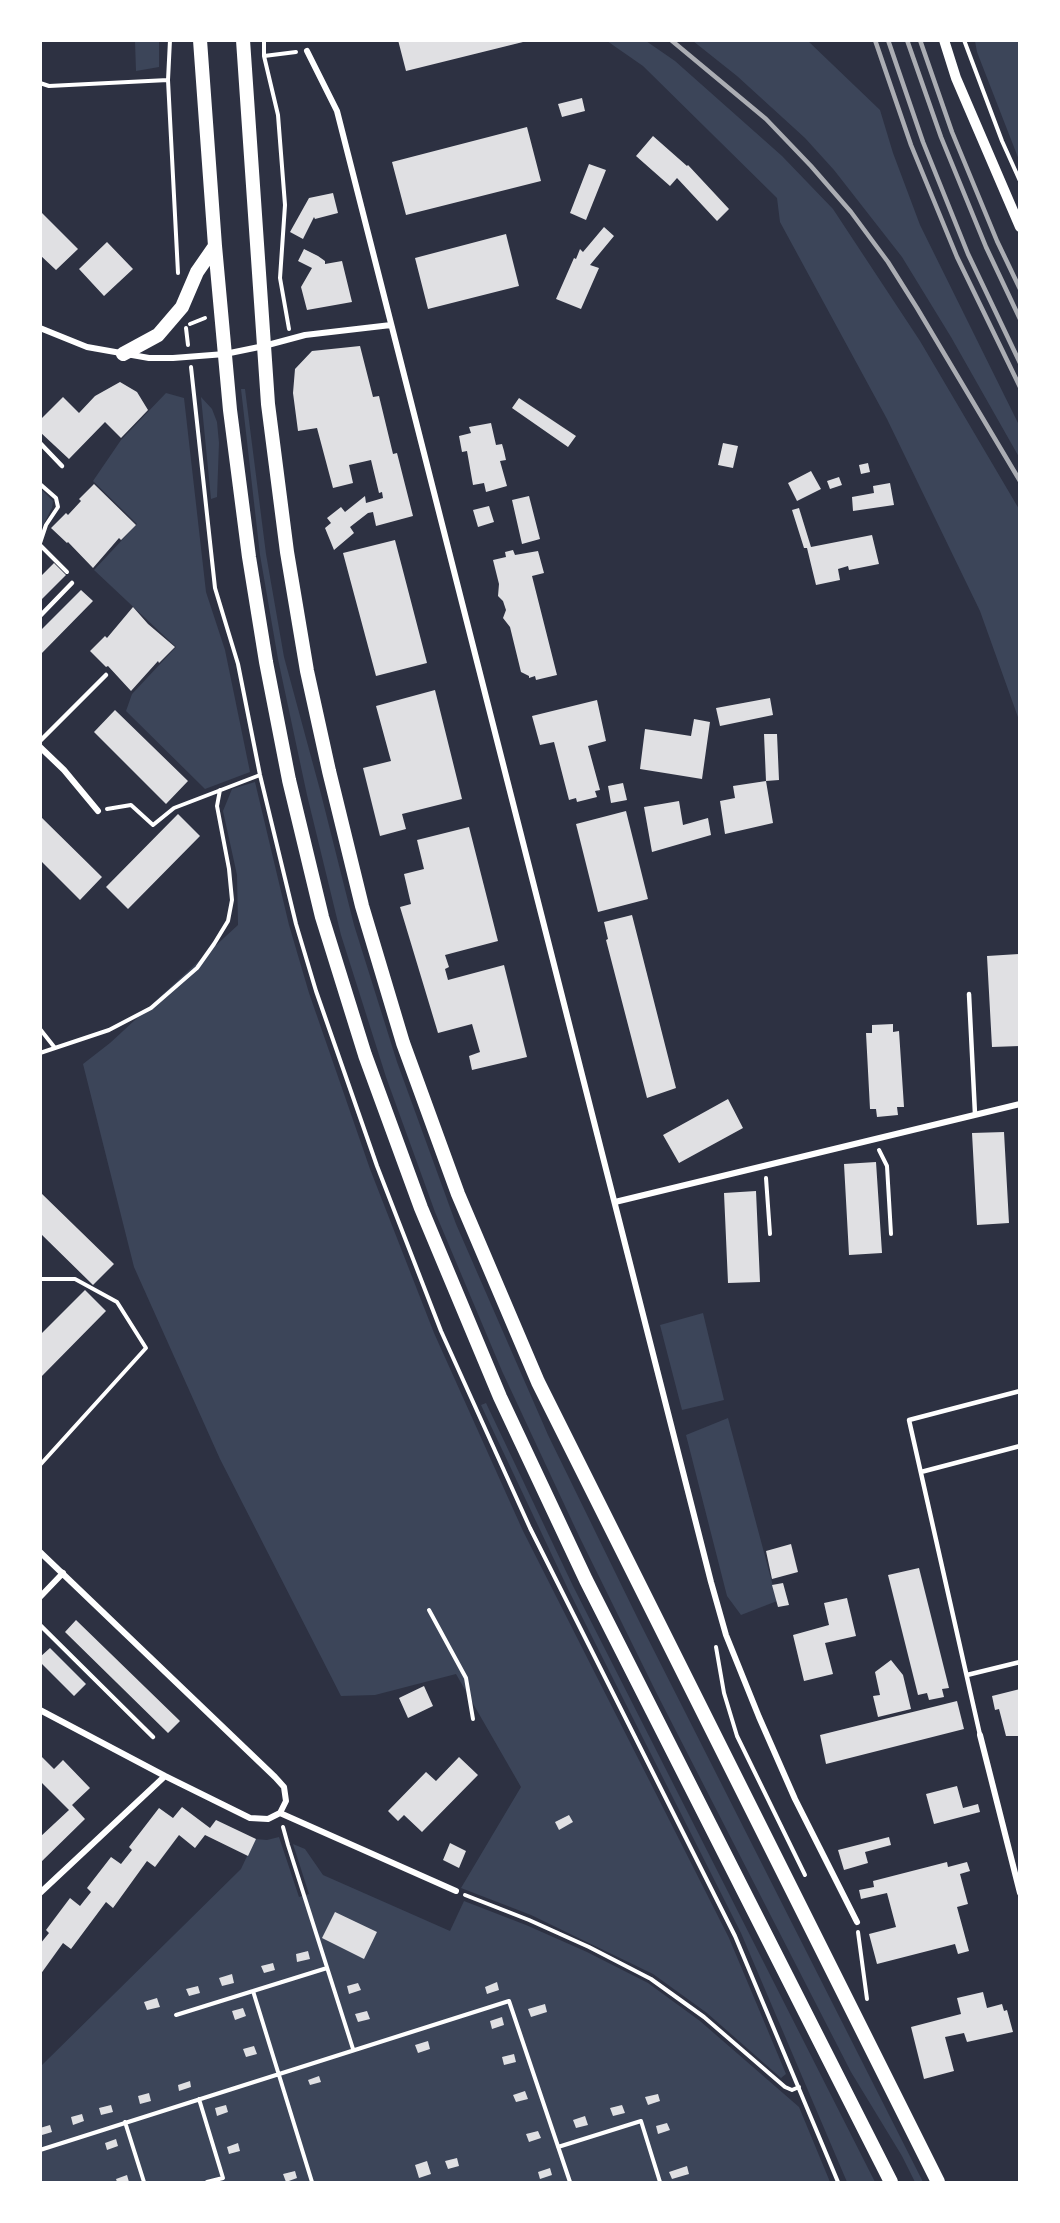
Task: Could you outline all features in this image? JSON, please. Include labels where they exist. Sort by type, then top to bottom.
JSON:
[{"type":"main road","points":[[200,40],[225,354],[249,557],[289,780],[322,917],[364,1055],[421,1208],[491,1376],[581,1569],[891,2182]]},
{"type":"main road","points":[[243,40],[268,404],[287,552],[307,672],[329,771],[362,906],[403,1043],[458,1194],[538,1382],[938,2182]]},
{"type":"main road","points":[[123,354],[158,335],[182,307],[198,272],[215,246]]},
{"type":"street","points":[[944,40],[957,78],[1020,227]]},
{"type":"street","points":[[307,51],[337,111],[726,1635],[795,1800],[857,1922]]},
{"type":"street","points":[[40,338],[42,329],[87,347],[123,354],[149,358],[190,357],[225,354],[290,338],[392,325]]},
{"type":"street","points":[[40,747],[64,770],[98,811]]},
{"type":"street","points":[[615,1202],[1020,1104]]},
{"type":"street","points":[[40,1552],[275,1777],[284,1787],[286,1801],[280,1812],[268,1820],[250,1818],[40,1710]]},
{"type":"street","points":[[40,1597],[63,1573]]},
{"type":"street","points":[[980,1735],[1020,1893]]},
{"type":"street","points":[[40,1893],[165,1776]]},
{"type":"street","points":[[280,1812],[456,1891]]},
{"type":"lane","points":[[40,443],[62,466]]},
{"type":"lane","points":[[40,616],[72,583]]},
{"type":"lane","points":[[40,741],[106,675]]},
{"type":"lane","points":[[969,994],[975,1114]]},
{"type":"lane","points":[[980,1735],[909,1420],[1020,1391]]},
{"type":"lane","points":[[921,1472],[1020,1446]]},
{"type":"lane","points":[[40,1625],[153,1737]]},
{"type":"lane","points":[[967,1675],[1020,1662]]},
{"type":"path","points":[[170,40],[168,80],[178,280],[190,357]]},
{"type":"path","points":[[264,40],[264,56],[280,132],[285,205],[280,278],[290,338]]},
{"type":"path","points":[[964,40],[1002,141],[1020,181]]},
{"type":"path","points":[[264,56],[307,51]]},
{"type":"path","points":[[40,83],[49,86],[168,80]]},
{"type":"path","points":[[40,484],[56,498],[58,507],[46,525],[40,544],[68,573],[72,583]]},
{"type":"path","points":[[98,811],[131,805],[153,825],[174,808],[260,775]]},
{"type":"path","points":[[40,1053],[109,1030],[151,1008],[197,968],[214,944],[228,921],[232,900],[229,869],[216,806],[220,790]]},
{"type":"path","points":[[40,1029],[55,1048]]},
{"type":"path","points":[[874,1139],[887,1166],[891,1234]]},
{"type":"path","points":[[765,1166],[770,1234]]},
{"type":"path","points":[[40,1279],[75,1279],[117,1302],[146,1348],[40,1465]]},
{"type":"path","points":[[429,1610],[466,1678],[473,1719]]},
{"type":"path","points":[[726,1635],[715,1648],[724,1694],[737,1736],[806,1875]]},
{"type":"path","points":[[288,1845],[353,2049]]},
{"type":"path","points":[[456,1891],[539,1924],[651,1979],[704,2017],[785,2087],[792,2090],[799,2087]]},
{"type":"path","points":[[857,1922],[867,1999]]},
{"type":"path","points":[[176,2015],[327,1968]]},
{"type":"path","points":[[857,1979],[872,2009]]},
{"type":"path","points":[[253,1991],[312,2182]]},
{"type":"path","points":[[40,2150],[509,2001],[570,2182]]},
{"type":"path","points":[[199,2099],[223,2178],[207,2182]]},
{"type":"path","points":[[558,2147],[641,2121],[660,2182]]},
{"type":"path","points":[[125,2122],[144,2182]]},
{"type":"shaded area","points":[[135,41],[159,41],[159,67],[136,71]]},
{"type":"shaded area","points":[[607,41],[646,41],[675,61],[782,156],[833,209],[920,341],[1019,509],[1019,720],[980,611],[887,419],[780,222],[777,198],[643,66]]},
{"type":"shaded area","points":[[693,41],[808,41],[880,110],[893,153],[920,225],[1019,425],[1019,457],[951,337],[902,257],[834,170],[805,138],[737,76]]},
{"type":"shaded area","points":[[975,41],[1019,41],[1019,160],[977,52]]},
{"type":"shaded area","points":[[241,389],[245,389],[266,554],[284,657],[354,925],[397,1062],[456,1224],[548,1435],[639,1621],[923,2182],[915,2182],[902,2156],[851,2072],[657,1694],[579,1536],[502,1371],[435,1212],[386,1077],[341,935],[307,795],[278,659],[260,555]]},
{"type":"shaded area","points":[[166,393],[184,398],[206,592],[225,650],[250,772],[205,789],[126,711],[132,694],[176,647],[94,570],[137,524],[93,481],[121,440]]},
{"type":"shaded area","points":[[201,397],[212,409],[217,422],[219,443],[217,497],[211,499]]},
{"type":"shaded area","points":[[41,489],[53,501],[52,508],[41,529]]},
{"type":"shaded area","points":[[255,782],[289,925],[309,993],[370,1169],[434,1333],[523,1531],[729,1938],[786,2074],[781,2078],[707,2013],[653,1974],[531,1915],[461,1888],[521,1787],[456,1674],[375,1695],[341,1696],[220,1459],[134,1267],[83,1064],[110,1043],[238,925],[237,875],[223,811],[232,789]]},
{"type":"shaded area","points":[[703,1313],[724,1400],[682,1410],[660,1325]]},
{"type":"shaded area","points":[[486,1403],[573,1586],[875,2182],[847,2182],[741,1933],[568,1589],[481,1405]]},
{"type":"shaded area","points":[[728,1418],[777,1601],[741,1615],[727,1596],[686,1435]]},
{"type":"shaded area","points":[[279,1837],[299,1897],[309,1894],[293,1844],[305,1849],[323,1875],[450,1931],[464,1901],[587,1952],[648,1983],[700,2021],[799,2107],[830,2182],[41,2182],[41,2066],[241,1869],[255,1839],[267,1840]]},
{"type":"building","points":[[398,40],[521,40],[523,42],[406,71]]},
{"type":"building","points":[[582,98],[585,111],[562,117],[558,104]]},
{"type":"building","points":[[527,127],[541,181],[406,215],[392,162]]},
{"type":"building","points":[[653,136],[688,165],[729,209],[717,221],[677,178],[670,186],[636,156]]},
{"type":"building","points":[[589,164],[606,170],[586,220],[570,213]]},
{"type":"building","points":[[333,193],[338,213],[315,219],[314,217],[303,239],[290,232],[309,198]]},
{"type":"building","points":[[40,211],[78,249],[56,270],[40,255]]},
{"type":"building","points":[[604,227],[614,236],[590,265],[599,268],[581,309],[556,299],[580,249],[583,252]]},
{"type":"building","points":[[506,234],[519,286],[428,309],[415,258]]},
{"type":"building","points":[[107,242],[133,269],[104,296],[79,269]]},
{"type":"building","points":[[304,249],[325,261],[325,264],[342,261],[352,302],[307,310],[301,287],[312,268],[298,261]]},
{"type":"building","points":[[360,346],[373,397],[379,396],[393,454],[397,453],[413,516],[376,526],[373,512],[368,513],[350,527],[354,533],[334,550],[325,528],[331,523],[327,518],[341,507],[345,512],[365,496],[366,503],[383,498],[382,492],[379,493],[371,460],[349,465],[353,483],[333,488],[317,428],[298,431],[293,393],[295,369],[312,351]]},
{"type":"building","points":[[120,382],[137,392],[148,410],[121,438],[105,422],[69,459],[40,432],[40,420],[63,397],[79,413],[95,396]]},
{"type":"building","points":[[519,398],[576,436],[568,447],[512,408]]},
{"type":"building","points":[[491,423],[496,445],[502,444],[504,451],[506,460],[500,461],[507,486],[486,492],[484,483],[473,485],[467,451],[462,452],[459,436],[471,433],[469,427]]},
{"type":"building","points":[[723,443],[738,446],[733,468],[718,465]]},
{"type":"building","points":[[868,463],[870,472],[861,474],[859,465]]},
{"type":"building","points":[[811,471],[821,489],[797,501],[788,483]]},
{"type":"building","points":[[839,477],[842,485],[830,489],[827,481]]},
{"type":"building","points":[[890,483],[894,505],[853,511],[852,497],[874,493],[873,486]]},
{"type":"building","points":[[94,484],[136,525],[121,540],[119,538],[93,568],[51,528],[66,513],[68,515],[81,501],[79,499]]},
{"type":"building","points":[[529,496],[540,539],[522,544],[512,500]]},
{"type":"building","points":[[489,506],[494,522],[478,527],[473,510]]},
{"type":"building","points":[[799,508],[811,547],[872,535],[879,564],[849,570],[848,566],[838,569],[840,580],[816,585],[807,548],[804,548],[792,510]]},
{"type":"building","points":[[395,540],[427,663],[376,676],[343,553]]},
{"type":"building","points":[[513,550],[515,555],[538,551],[544,573],[532,576],[557,675],[536,680],[535,676],[529,678],[521,672],[510,627],[503,618],[506,610],[503,601],[498,596],[499,584],[493,560],[506,557],[505,552]]},
{"type":"building","points":[[54,563],[66,575],[40,601],[40,577]]},
{"type":"building","points":[[81,590],[93,601],[40,655],[40,631]]},
{"type":"building","points":[[133,607],[148,624],[175,647],[159,663],[158,661],[131,691],[108,666],[106,667],[90,651],[105,636],[107,638]]},
{"type":"building","points":[[435,690],[462,799],[402,814],[406,829],[380,836],[363,768],[391,761],[376,706]]},
{"type":"building","points":[[770,698],[773,715],[720,726],[716,708]]},
{"type":"building","points":[[597,700],[606,741],[588,746],[600,790],[595,791],[597,797],[577,802],[576,798],[569,800],[554,742],[540,745],[532,716]]},
{"type":"building","points":[[115,710],[188,781],[166,804],[94,732]]},
{"type":"building","points":[[694,719],[710,722],[702,779],[640,769],[645,729],[691,736]]},
{"type":"building","points":[[764,734],[777,734],[779,780],[766,781]]},
{"type":"building","points":[[766,781],[773,823],[725,834],[720,801],[735,798],[733,786]]},
{"type":"building","points":[[623,783],[627,800],[611,803],[608,786]]},
{"type":"building","points":[[679,801],[683,825],[708,818],[711,835],[652,852],[644,807]]},
{"type":"building","points":[[626,811],[648,899],[598,912],[576,824]]},
{"type":"building","points":[[178,814],[200,836],[128,909],[106,887]]},
{"type":"building","points":[[40,816],[102,877],[80,900],[40,860]]},
{"type":"building","points":[[469,827],[498,941],[445,955],[449,967],[445,969],[448,980],[504,965],[527,1057],[472,1070],[469,1056],[480,1052],[472,1024],[438,1033],[400,907],[411,904],[404,874],[424,869],[417,840]]},
{"type":"building","points":[[632,915],[676,1088],[647,1098],[606,940],[608,939],[604,922]]},
{"type":"building","points":[[1019,954],[1020,1046],[992,1047],[987,956]]},
{"type":"building","points":[[893,1024],[893,1032],[899,1031],[904,1107],[897,1107],[898,1115],[877,1117],[876,1109],[870,1109],[866,1033],[872,1033],[872,1025]]},
{"type":"building","points":[[728,1099],[743,1128],[679,1163],[663,1135]]},
{"type":"building","points":[[1004,1132],[1009,1223],[977,1225],[972,1133]]},
{"type":"building","points":[[876,1162],[882,1253],[849,1255],[844,1164]]},
{"type":"building","points":[[756,1191],[760,1282],[728,1283],[724,1193]]},
{"type":"building","points":[[40,1192],[114,1264],[93,1285],[40,1233]]},
{"type":"building","points":[[85,1290],[106,1311],[40,1378],[40,1335]]},
{"type":"building","points":[[791,1544],[798,1572],[772,1579],[766,1551]]},
{"type":"building","points":[[919,1568],[949,1688],[942,1689],[944,1697],[929,1700],[927,1693],[918,1695],[888,1575]]},
{"type":"building","points":[[783,1583],[789,1605],[778,1607],[772,1585]]},
{"type":"building","points":[[847,1598],[856,1636],[825,1643],[833,1674],[804,1681],[793,1635],[829,1625],[824,1603]]},
{"type":"building","points":[[76,1620],[180,1721],[168,1733],[65,1632]]},
{"type":"building","points":[[50,1648],[86,1684],[74,1696],[40,1662],[40,1657]]},
{"type":"building","points":[[891,1660],[903,1675],[911,1709],[878,1717],[873,1696],[880,1695],[875,1672]]},
{"type":"building","points":[[424,1686],[433,1706],[408,1718],[399,1698]]},
{"type":"building","points":[[1020,1689],[1020,1736],[1006,1736],[999,1709],[995,1710],[992,1696]]},
{"type":"building","points":[[957,1701],[964,1729],[826,1764],[820,1735]]},
{"type":"building","points":[[40,1755],[54,1769],[63,1760],[90,1788],[72,1805],[85,1819],[40,1863],[40,1837],[69,1810],[40,1781]]},
{"type":"building","points":[[459,1757],[478,1775],[422,1832],[404,1815],[398,1821],[388,1811],[426,1772],[436,1781]]},
{"type":"building","points":[[957,1786],[963,1808],[978,1804],[980,1812],[934,1824],[926,1794]]},
{"type":"building","points":[[182,1807],[210,1828],[216,1820],[256,1839],[248,1856],[205,1835],[195,1848],[179,1835],[155,1867],[147,1861],[113,1908],[106,1902],[71,1949],[63,1943],[40,1975],[40,1944],[49,1933],[46,1930],[70,1898],[80,1906],[91,1892],[87,1888],[111,1857],[121,1864],[132,1850],[129,1847],[159,1808],[173,1818]]},
{"type":"building","points":[[569,1815],[573,1822],[559,1830],[555,1822]]},
{"type":"building","points":[[889,1837],[891,1845],[865,1852],[868,1863],[844,1870],[838,1850]]},
{"type":"building","points":[[450,1843],[466,1851],[459,1868],[443,1860]]},
{"type":"building","points":[[947,1862],[948,1867],[967,1862],[970,1871],[960,1874],[968,1904],[957,1907],[969,1951],[958,1954],[955,1944],[877,1964],[869,1934],[896,1927],[887,1893],[861,1899],[859,1890],[874,1887],[873,1881]]},
{"type":"building","points":[[335,1912],[377,1932],[364,1959],[322,1938]]},
{"type":"building","points":[[308,1951],[310,1959],[297,1962],[296,1954]]},
{"type":"building","points":[[273,1963],[275,1970],[264,1973],[261,1966]]},
{"type":"building","points":[[232,1974],[234,1983],[222,1986],[219,1978]]},
{"type":"building","points":[[497,1982],[499,1990],[487,1994],[485,1987]]},
{"type":"building","points":[[358,1983],[361,1990],[349,1994],[347,1986]]},
{"type":"building","points":[[198,1986],[200,1993],[189,1996],[186,1989]]},
{"type":"building","points":[[983,1992],[987,2008],[1002,2004],[1004,2011],[1007,2010],[1013,2032],[967,2042],[964,2033],[945,2037],[954,2071],[924,2079],[911,2027],[961,2014],[957,1998]]},
{"type":"building","points":[[157,1998],[160,2007],[147,2010],[144,2002]]},
{"type":"building","points":[[545,2004],[547,2012],[531,2017],[528,2009]]},
{"type":"building","points":[[243,2008],[246,2016],[235,2020],[232,2011]]},
{"type":"building","points":[[367,2011],[370,2019],[358,2022],[355,2014]]},
{"type":"building","points":[[502,2017],[504,2025],[492,2029],[490,2021]]},
{"type":"building","points":[[428,2041],[430,2049],[418,2053],[415,2045]]},
{"type":"building","points":[[254,2046],[257,2054],[246,2057],[243,2049]]},
{"type":"building","points":[[514,2054],[516,2062],[504,2065],[502,2057]]},
{"type":"building","points":[[319,2076],[321,2082],[310,2085],[308,2080]]},
{"type":"building","points":[[190,2081],[191,2087],[179,2091],[178,2085]]},
{"type":"building","points":[[525,2091],[528,2099],[516,2102],[513,2095]]},
{"type":"building","points":[[149,2093],[151,2101],[140,2104],[138,2096]]},
{"type":"building","points":[[658,2094],[660,2101],[648,2105],[645,2097]]},
{"type":"building","points":[[111,2105],[113,2112],[101,2115],[99,2108]]},
{"type":"building","points":[[226,2105],[228,2112],[217,2116],[215,2108]]},
{"type":"building","points":[[622,2105],[625,2113],[613,2116],[610,2108]]},
{"type":"building","points":[[82,2114],[84,2121],[73,2125],[71,2117]]},
{"type":"building","points":[[585,2116],[588,2125],[576,2128],[573,2120]]},
{"type":"building","points":[[667,2123],[670,2130],[658,2134],[656,2126]]},
{"type":"building","points":[[50,2125],[52,2132],[42,2135],[40,2128]]},
{"type":"building","points":[[538,2131],[541,2138],[529,2142],[526,2134]]},
{"type":"building","points":[[116,2139],[118,2146],[107,2150],[105,2143]]},
{"type":"building","points":[[238,2143],[240,2151],[229,2154],[227,2147]]},
{"type":"building","points":[[457,2158],[459,2166],[448,2169],[445,2161]]},
{"type":"building","points":[[427,2161],[431,2174],[419,2178],[415,2165]]},
{"type":"building","points":[[687,2166],[689,2174],[672,2179],[669,2172]]},
{"type":"building","points":[[550,2168],[552,2175],[540,2179],[538,2172]]},
{"type":"building","points":[[295,2171],[297,2178],[286,2182],[283,2174]]},
{"type":"building","points":[[127,2175],[129,2182],[117,2182],[116,2179]]},
{"type":"railway","points":[[671,40],[766,119],[851,212],[888,262],[917,308],[1020,481]]},
{"type":"railway","points":[[875,40],[911,145],[957,257],[1020,387]]},
{"type":"railway","points":[[888,40],[923,142],[968,254],[1020,363]]},
{"type":"railway","points":[[907,40],[941,137],[986,247],[1020,319]]},
{"type":"railway","points":[[920,40],[952,132],[997,241],[1020,289]]}]
